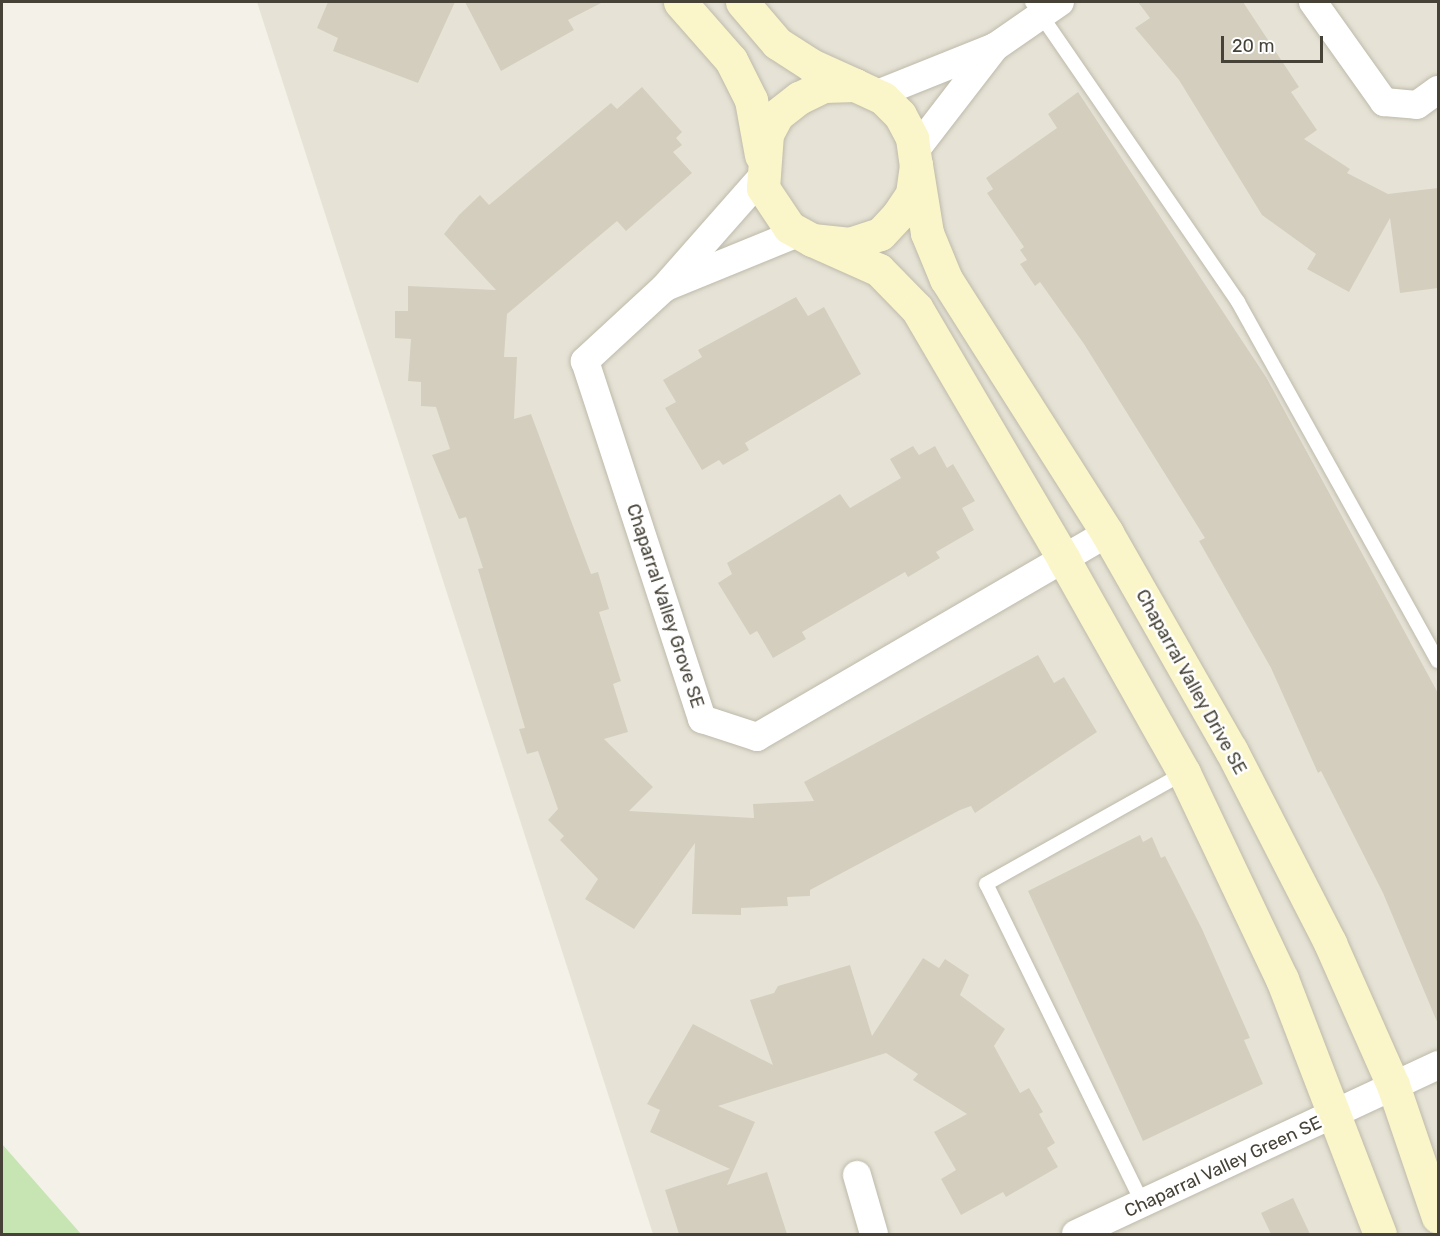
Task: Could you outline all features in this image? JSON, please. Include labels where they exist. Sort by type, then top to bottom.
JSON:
[{"type":"street","points":[[680,2],[731,60],[751,100],[762,167],[763,188],[777,211],[805,237],[879,270],[916,309],[1064,560],[1184,773],[1282,979],[1337,1115],[1380,1234]]},
{"type":"street","points":[[742,2],[777,43],[865,90],[900,115],[915,158],[912,194],[880,234],[850,244],[805,237]]},
{"type":"street","points":[[1313,2],[1384,102],[1417,105],[1438,90]]},
{"type":"street","points":[[915,158],[995,46],[1045,6]]},
{"type":"street","points":[[762,167],[777,115],[799,98],[825,86],[865,90],[995,46]]},
{"type":"street","name":"Chaparral Valley Drive SE","points":[[915,158],[927,233],[946,279],[1107,533],[1231,750],[1330,943],[1393,1085],[1438,1217]]},
{"type":"street","name":"Chaparral Valley Grove SE","points":[[762,167],[664,288],[585,361],[702,719],[757,736],[1107,533]]},
{"type":"street","name":"Chaparral Valley Grove SE","points":[[664,288],[805,237]]},
{"type":"street","name":"Chaparral Valley Green SE","points":[[1076,1234],[1337,1115],[1393,1085],[1438,1065]]},
{"type":"street","points":[[857,1175],[874,1234]]},
{"type":"lane","points":[[1045,6],[1238,302],[1438,660]]},
{"type":"lane","points":[[1143,1204],[986,884],[1184,773]]},
{"type":"shaded area","points":[[257,2],[1438,2],[1438,1234],[653,1234]]},
{"type":"green space","points":[[2,1144],[81,1234],[2,1234]]},
{"type":"building","points":[[328,2],[455,2],[418,83],[333,51],[338,38],[317,28]]},
{"type":"building","points":[[465,2],[603,2],[568,20],[574,30],[501,71]]},
{"type":"building","points":[[1138,2],[1243,2],[1299,87],[1291,92],[1317,130],[1304,139],[1350,169],[1347,173],[1388,194],[1438,188],[1438,288],[1400,293],[1390,218],[1349,292],[1307,269],[1316,254],[1262,215],[1179,80],[1135,28],[1150,18]]},
{"type":"building","points":[[642,87],[682,132],[676,138],[682,145],[673,152],[692,173],[626,231],[617,221],[507,314],[504,357],[517,357],[514,419],[531,414],[591,574],[598,572],[609,609],[599,612],[621,681],[613,684],[628,732],[604,739],[653,787],[629,811],[754,818],[753,804],[814,801],[804,782],[1038,655],[1054,683],[1064,677],[1097,732],[975,813],[971,806],[960,810],[810,890],[810,896],[787,897],[788,906],[741,908],[741,915],[692,914],[695,843],[634,929],[585,899],[598,879],[560,840],[564,836],[548,820],[558,809],[538,751],[527,754],[519,729],[525,728],[478,569],[483,568],[466,517],[459,519],[432,455],[450,449],[436,407],[421,406],[421,382],[408,381],[411,339],[395,338],[395,311],[408,311],[408,286],[496,290],[444,234],[459,215],[480,195],[489,205],[611,103],[617,109]]},
{"type":"building","points":[[1078,92],[1266,377],[1438,693],[1438,1024],[1383,893],[1321,771],[1318,773],[1271,668],[1199,541],[1205,538],[1084,344],[1040,282],[1035,286],[1020,264],[1027,260],[1020,250],[1024,247],[987,193],[993,189],[986,178],[1057,128],[1048,114]]},
{"type":"building","points":[[796,297],[808,316],[824,307],[861,374],[745,443],[749,450],[723,465],[719,460],[702,470],[665,408],[676,402],[663,380],[702,357],[698,350]]},
{"type":"building","points":[[913,446],[919,455],[935,446],[947,468],[953,464],[975,501],[962,508],[974,530],[936,552],[940,558],[908,577],[905,572],[802,632],[806,639],[773,658],[757,631],[750,635],[718,583],[732,574],[727,563],[840,494],[850,508],[901,478],[890,459]]},
{"type":"building","points":[[1140,835],[1143,842],[1152,837],[1161,858],[1165,856],[1202,929],[1250,1038],[1244,1040],[1263,1084],[1143,1141],[1028,891]]},
{"type":"building","points":[[923,958],[939,968],[945,959],[969,975],[960,995],[1005,1029],[994,1046],[1020,1093],[1029,1088],[1043,1112],[1039,1114],[1055,1143],[1047,1148],[1058,1167],[1006,1197],[1003,1192],[961,1215],[941,1179],[956,1170],[934,1132],[967,1114],[913,1080],[918,1074],[886,1053],[718,1106],[755,1122],[727,1185],[767,1172],[787,1234],[679,1234],[665,1190],[730,1169],[650,1132],[660,1110],[647,1104],[693,1024],[773,1065],[750,1000],[774,993],[778,986],[850,965],[872,1036]]},
{"type":"building","points":[[1293,1198],[1310,1234],[1271,1234],[1261,1213]]}]
